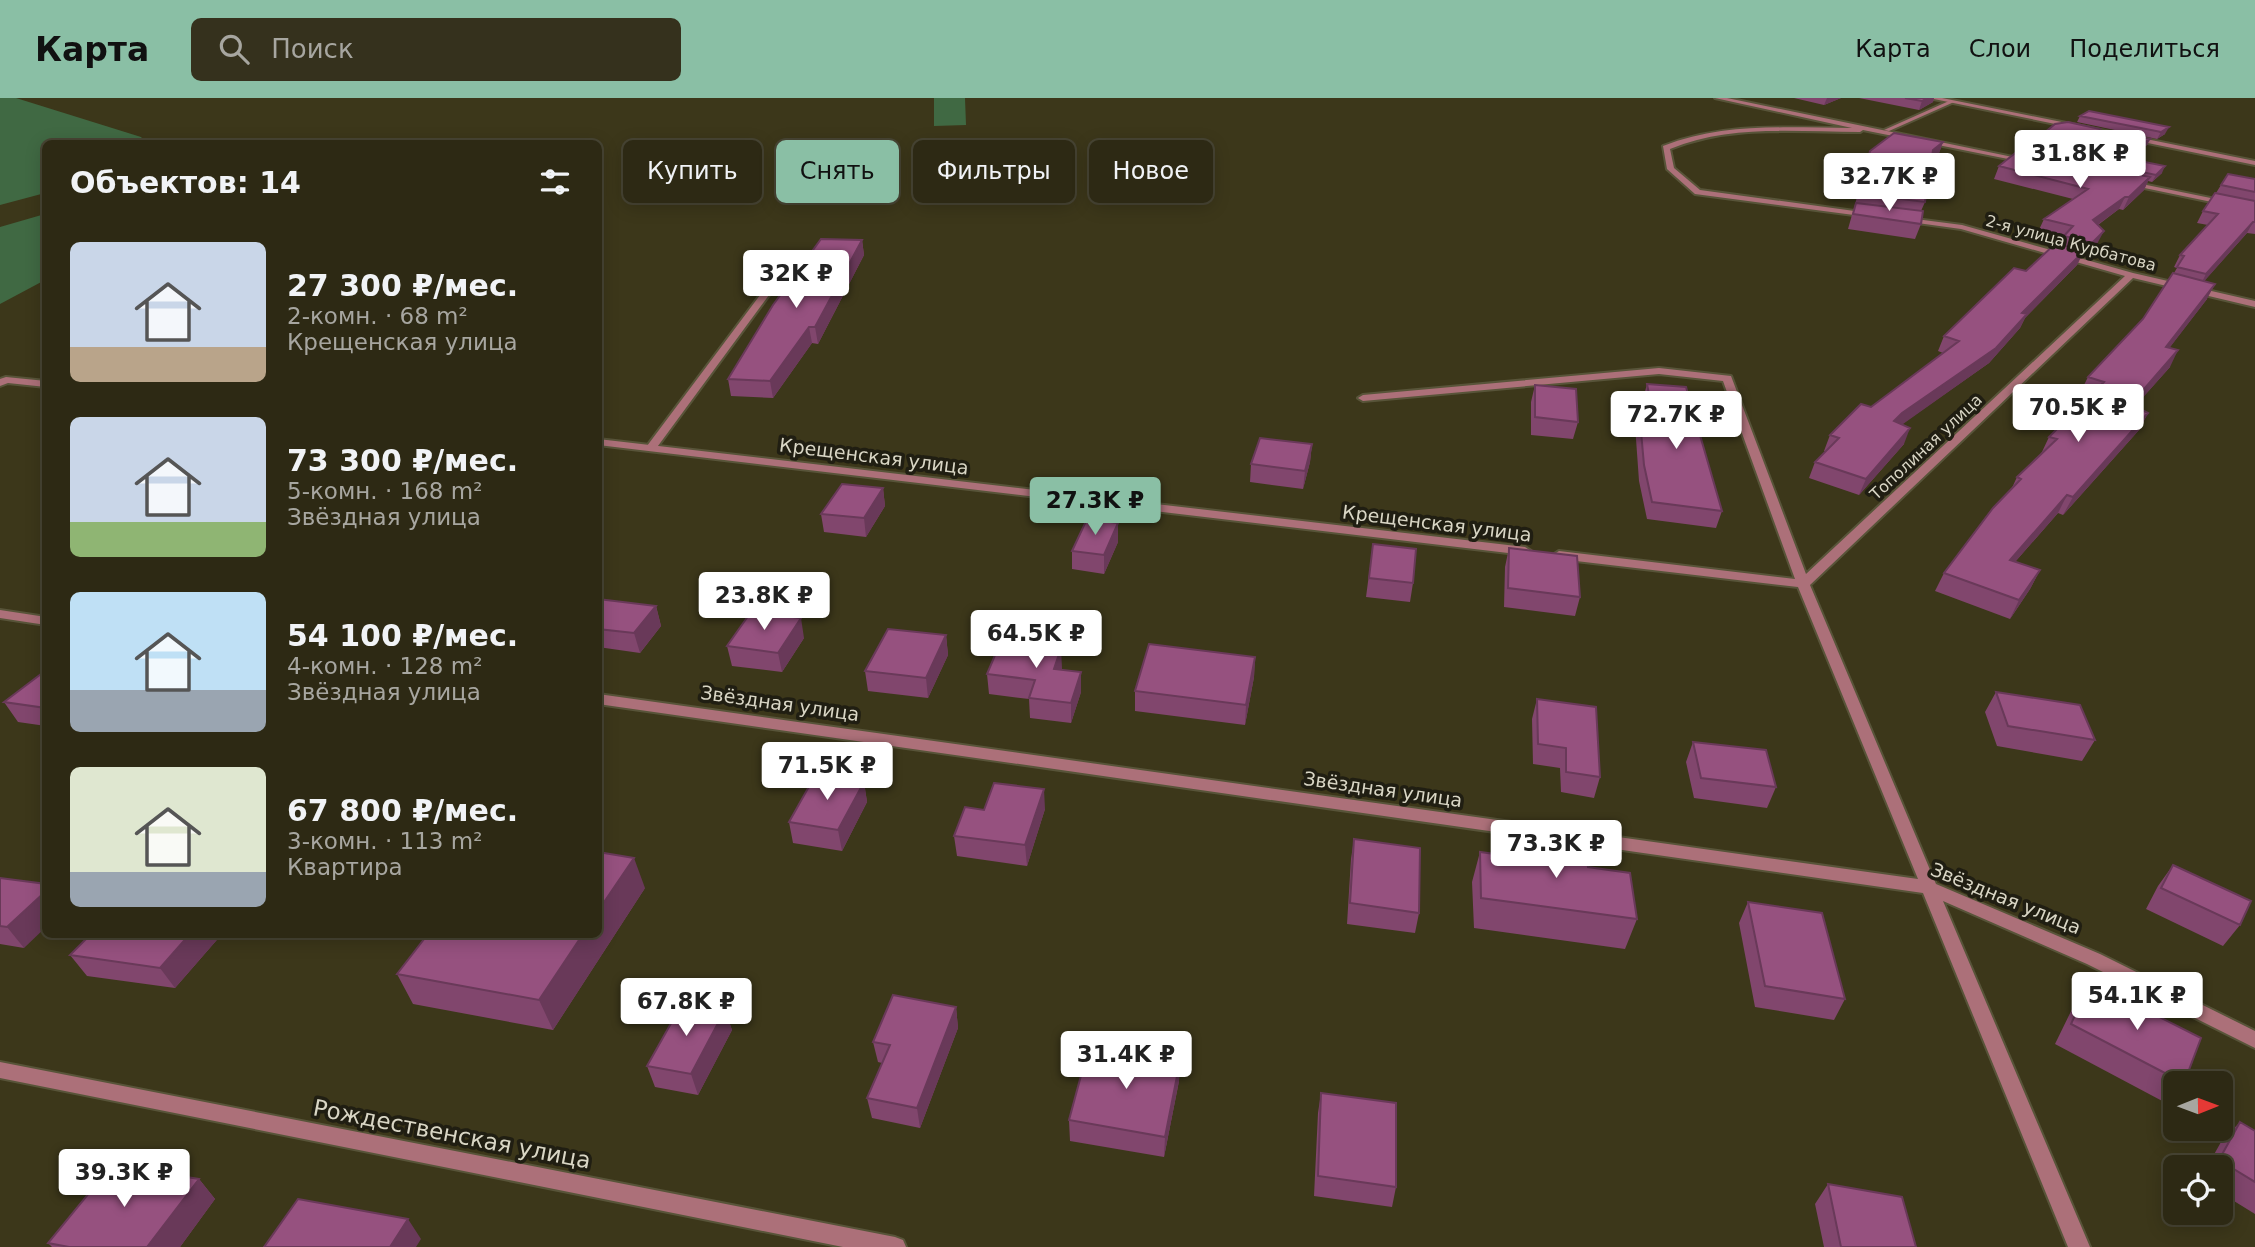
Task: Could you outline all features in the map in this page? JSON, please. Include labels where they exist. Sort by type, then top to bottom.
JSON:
[{"type":"street","points":[[1718,98],[1860,130]]},
{"type":"street","points":[[1932,98],[2255,163]]},
{"type":"street","points":[[1887,130],[1951,102]]},
{"type":"street","points":[[1883,217],[1698,192],[1671,169],[1666,148],[1686,138],[1731,132],[1887,130],[2037,163]]},
{"type":"street","points":[[2064,168],[2106,133]]},
{"type":"street","points":[[2050,166],[2078,171]]},
{"type":"street","points":[[2119,180],[2255,209]]},
{"type":"street","name":"2-я улица Курбатова","points":[[1896,218],[1962,227],[2131,275],[2255,304]]},
{"type":"street","points":[[651,448],[793,257]]},
{"type":"street","name":"Тополиная улица","points":[[1804,584],[2131,275]]},
{"type":"street","points":[[1363,398],[1659,371],[1727,378],[1804,584],[1927,887],[2079,1247]]},
{"type":"street","points":[[3,382],[42,384]]},
{"type":"street","name":"Крещенская улица","points":[[602,442],[1804,584]]},
{"type":"street","points":[[0,614],[42,620]]},
{"type":"street","name":"Звёздная улица","points":[[602,700],[1927,887],[2056,939],[2154,986],[2255,1040]]},
{"type":"street","name":"Рождественская улица","points":[[0,1070],[895,1247]]},
{"type":"green space","points":[[0,98],[16,98],[144,140],[42,140],[42,194],[0,205]]},
{"type":"green space","points":[[934,98],[965,98],[966,125],[934,126]]},
{"type":"green space","points":[[42,215],[42,282],[0,304],[0,227]]},
{"type":"building","points":[[1905,98],[1927,98],[1922,101]]},
{"type":"building","points":[[2089,111],[2169,127],[2161,132],[2080,116]]},
{"type":"building","points":[[2068,122],[2100,129],[2064,156],[2026,148],[2055,124]]},
{"type":"building","points":[[2112,131],[2150,139],[2120,157],[2165,166],[2156,175],[2079,159]]},
{"type":"building","points":[[1894,133],[1943,142],[1933,150],[1925,202],[1859,194],[1870,151]]},
{"type":"building","points":[[2019,150],[2150,177],[2129,197],[2125,197],[2093,220],[2104,231],[2092,243],[2064,236],[2073,226],[2044,219],[2088,189],[1999,166]]},
{"type":"building","points":[[2228,174],[2255,179],[2255,192],[2221,185]]},
{"type":"building","points":[[2215,193],[2255,201],[2255,222],[2206,274],[2177,267],[2184,256],[2180,255],[2218,214],[2203,211]]},
{"type":"building","points":[[1856,203],[1923,211],[1921,224],[1853,214]]},
{"type":"building","points":[[821,239],[862,240],[815,327],[809,327],[770,381],[728,379],[773,305]]},
{"type":"building","points":[[2056,243],[2084,251],[2022,313],[2027,314],[1996,348],[1894,421],[1910,428],[1866,479],[1815,462],[1839,438],[1830,435],[1861,404],[1871,407],[1959,341],[1944,336],[2014,268],[2026,271]]},
{"type":"building","points":[[2173,273],[2215,284],[2166,347],[2178,350],[2131,404],[2148,413],[2073,497],[2067,495],[2010,560],[2040,570],[2019,600],[1944,573],[1993,508],[2021,479],[2017,477],[2057,439],[2049,437],[2104,382],[2088,377],[2143,319]]},
{"type":"building","points":[[1647,384],[1686,387],[1722,511],[1652,502],[1644,465],[1639,409],[1652,410]]},
{"type":"building","points":[[1535,385],[1576,389],[1578,422],[1535,417]]},
{"type":"building","points":[[1260,438],[1312,444],[1305,471],[1251,464]]},
{"type":"building","points":[[842,484],[883,488],[864,518],[821,514]]},
{"type":"building","points":[[1087,519],[1118,523],[1104,555],[1072,551]]},
{"type":"building","points":[[1373,544],[1416,549],[1413,583],[1369,578]]},
{"type":"building","points":[[1509,548],[1577,556],[1580,597],[1508,588]]},
{"type":"building","points":[[602,599],[656,606],[634,633],[602,629]]},
{"type":"building","points":[[751,612],[801,618],[778,653],[727,646]]},
{"type":"building","points":[[888,629],[946,635],[926,678],[865,671]]},
{"type":"building","points":[[1001,641],[1061,648],[1054,669],[1081,672],[1071,703],[1029,698],[1035,680],[987,674]]},
{"type":"building","points":[[1149,644],[1255,657],[1246,705],[1135,691]]},
{"type":"building","points":[[42,673],[42,707],[4,702]]},
{"type":"building","points":[[1996,692],[2080,705],[2095,740],[2008,726]]},
{"type":"building","points":[[1537,699],[1596,707],[1600,777],[1566,772],[1566,748],[1538,744]]},
{"type":"building","points":[[1693,742],[1766,750],[1776,787],[1701,778]]},
{"type":"building","points":[[816,774],[864,782],[838,830],[789,822]]},
{"type":"building","points":[[994,783],[1044,789],[1025,845],[954,836],[965,807],[984,810]]},
{"type":"building","points":[[1515,838],[1585,847],[1588,867],[1630,873],[1637,919],[1481,898],[1480,852],[1517,857]]},
{"type":"building","points":[[1354,839],[1420,848],[1419,913],[1350,903]]},
{"type":"building","points":[[602,853],[634,858],[602,905]]},
{"type":"building","points":[[2173,865],[2251,901],[2240,925],[2161,888]]},
{"type":"building","points":[[0,878],[42,883],[42,895],[7,927],[0,926]]},
{"type":"building","points":[[1748,902],[1822,913],[1845,999],[1765,986]]},
{"type":"building","points":[[87,938],[186,938],[160,968],[70,955]]},
{"type":"building","points":[[425,938],[580,938],[539,1000],[397,974]]},
{"type":"building","points":[[2090,982],[2201,1038],[2189,1071],[2163,1072],[2071,1024]]},
{"type":"building","points":[[893,995],[956,1007],[917,1108],[867,1098],[890,1045],[873,1042]]},
{"type":"building","points":[[683,1002],[725,1010],[691,1074],[647,1066]]},
{"type":"building","points":[[1089,1046],[1180,1061],[1165,1137],[1069,1120]]},
{"type":"building","points":[[1321,1093],[1396,1103],[1396,1187],[1318,1176]]},
{"type":"building","points":[[2240,1122],[2255,1131],[2255,1182],[2233,1169],[2233,1155],[2222,1155],[2230,1141],[2233,1141],[2233,1135]]},
{"type":"building","points":[[112,1165],[199,1179],[147,1247],[69,1247],[48,1243]]},
{"type":"building","points":[[1828,1184],[1902,1197],[1916,1247],[1841,1247]]},
{"type":"building","points":[[298,1199],[408,1219],[390,1247],[264,1247]]}]
